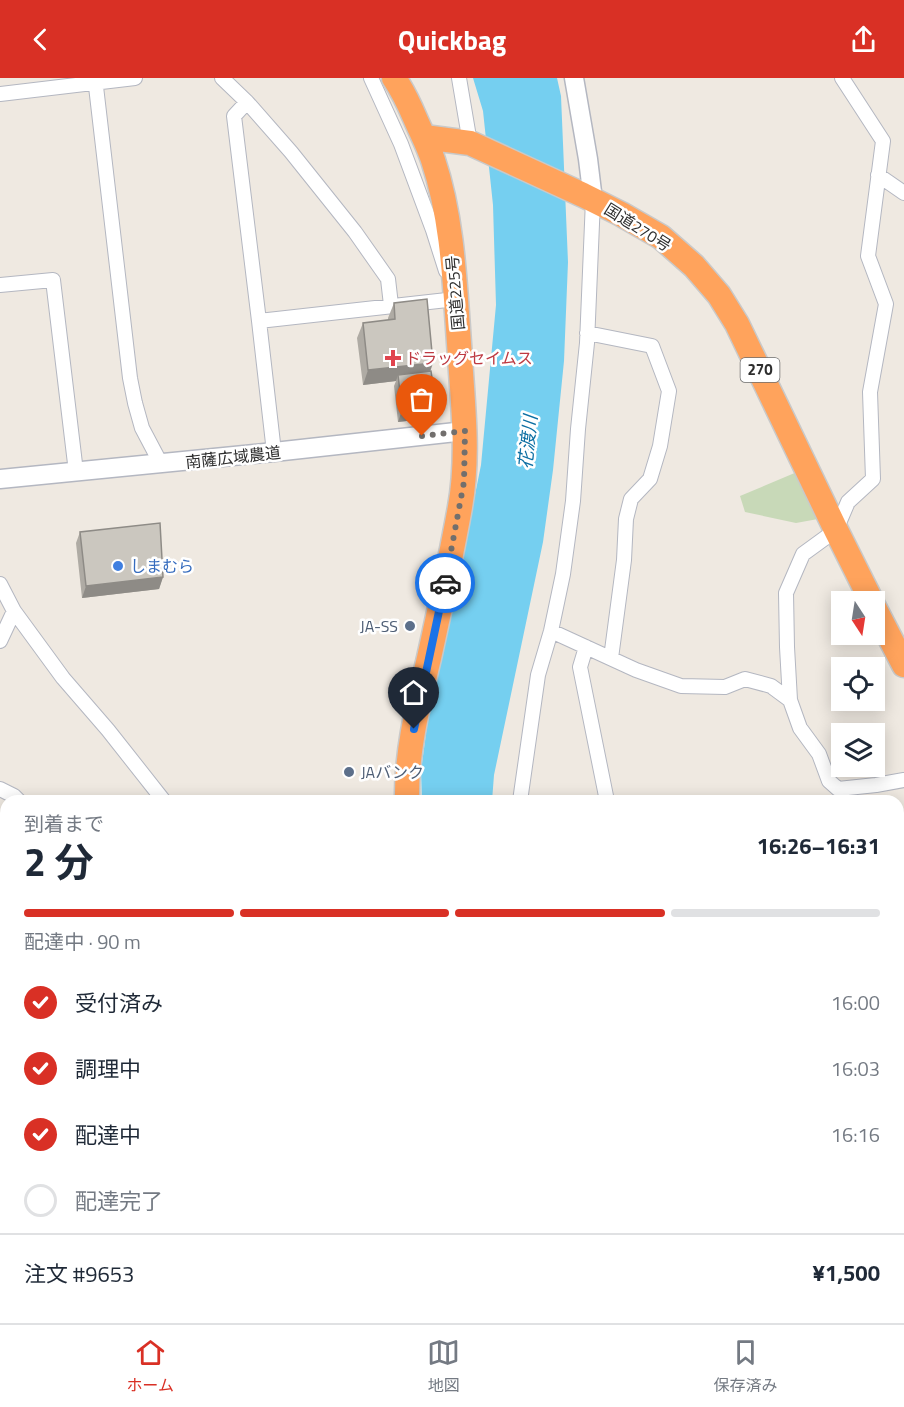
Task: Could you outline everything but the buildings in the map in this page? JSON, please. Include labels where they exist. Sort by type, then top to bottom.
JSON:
[{"type":"highway","name":"国道225号","points":[[394,78],[424,137],[433,159],[444,200],[456,299],[465,431],[464,482],[414,729],[407,795]]},
{"type":"highway","name":"国道270号","points":[[424,137],[472,144],[588,197],[662,237],[694,266],[719,295],[737,324],[866,591]]},
{"type":"highway","points":[[885,628],[903,662]]},
{"type":"street","points":[[0,94],[135,78]]},
{"type":"street","points":[[222,78],[247,102],[291,152],[355,232],[388,279],[391,305]]},
{"type":"street","points":[[259,321],[456,299],[433,230],[400,144],[371,78]]},
{"type":"street","points":[[459,78],[472,144]]},
{"type":"street","points":[[520,795],[538,675],[551,631],[563,574],[573,501],[587,333],[588,159],[574,78]]},
{"type":"street","points":[[842,78],[883,141],[868,256],[886,304],[870,392],[873,479],[848,502],[836,530],[803,554],[786,593],[790,700],[800,728],[819,754],[838,795],[904,780]]},
{"type":"street","points":[[95,81],[130,378],[142,428],[161,464]]},
{"type":"street","points":[[247,102],[234,116],[273,452]]},
{"type":"street","points":[[878,175],[904,193]]},
{"type":"street","points":[[0,285],[53,280],[76,472]]},
{"type":"street","points":[[587,333],[652,346],[669,391],[660,446],[650,479],[631,499],[626,519],[624,560],[611,658]]},
{"type":"street","name":"南薩広域農道","points":[[0,479],[465,431]]},
{"type":"street","points":[[0,584],[14,611],[63,678],[159,795]]},
{"type":"street","points":[[0,641],[14,611]]},
{"type":"street","points":[[551,631],[636,670],[681,686],[724,687],[745,679],[771,686],[790,700]]},
{"type":"street","points":[[586,647],[580,667],[606,795]]},
{"type":"green space","points":[[797,472],[818,519],[796,523],[745,512],[740,496]]},
{"type":"water","name":"花渡川","points":[[473,78],[557,78],[561,96],[568,262],[564,361],[543,542],[494,775],[492,795],[422,795],[421,771],[430,703],[481,465],[496,305],[493,205],[483,111]]},
{"type":"way so far","points":[[422,436],[465,431],[464,482],[445,583]]},
{"type":"place","name":"ドラッグセイムス","points":[[393,358]]},
{"type":"place","name":"しまむら","points":[[118,566]]},
{"type":"place","name":"JA-SS","points":[[410,626]]},
{"type":"place","name":"JAバンク","points":[[349,772]]},
{"type":"route","points":[[414,729],[445,583]]}]
